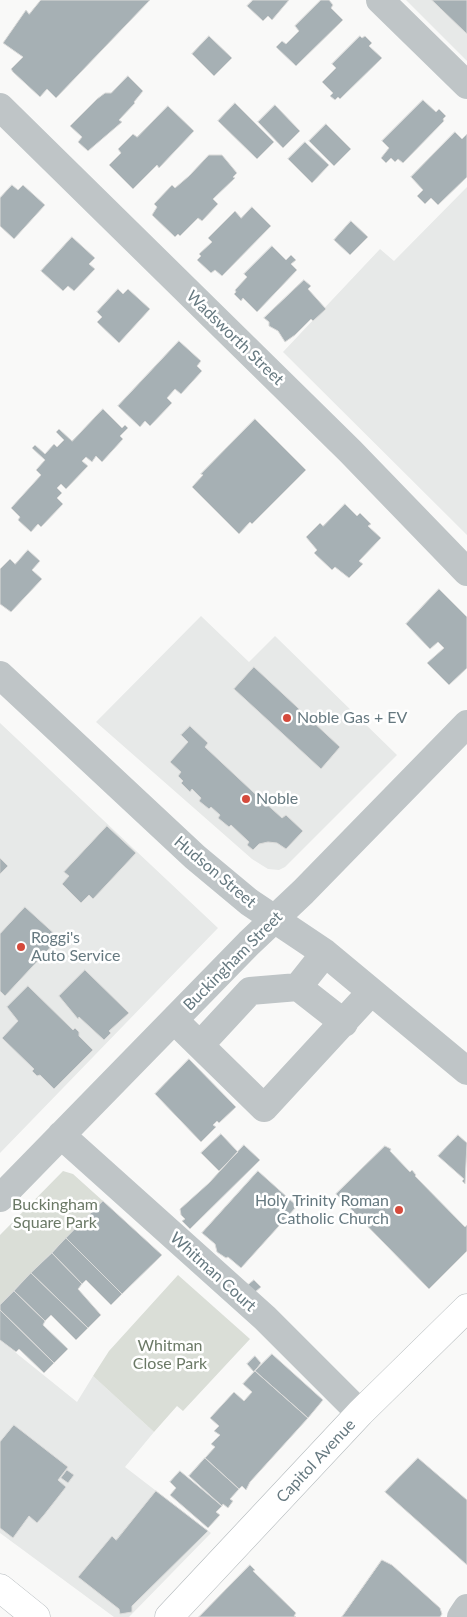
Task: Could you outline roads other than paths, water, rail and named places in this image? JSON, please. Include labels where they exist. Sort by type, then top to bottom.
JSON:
[{"type":"main road","name":"Capitol Avenue","points":[[168,1617],[360,1413],[467,1308]]},
{"type":"main road","points":[[0,1588],[36,1617]]},
{"type":"street","points":[[380,0],[467,85]]},
{"type":"street","name":"Wadsworth Street","points":[[0,107],[350,451],[467,572]]},
{"type":"street","name":"Hudson Street","points":[[0,675],[168,833],[249,902],[325,953],[467,1071]]},
{"type":"street","name":"Buckingham Street","points":[[0,1198],[467,724]]},
{"type":"street","points":[[298,988],[325,953]]},
{"type":"street","points":[[226,967],[250,991]]},
{"type":"street","points":[[200,1045],[250,991],[298,988],[344,1023]]},
{"type":"street","points":[[174,1020],[264,1108],[371,992]]},
{"type":"street","name":"Whitman Court","points":[[61,1135],[265,1318],[360,1413]]},
{"type":"street","points":[[461,1617],[467,1608]]},
{"type":"place","name":"Noble Gas + EV","points":[[287,718]]},
{"type":"place","name":"Noble","points":[[246,799]]},
{"type":"place","name":"Roggi's Auto Service","points":[[21,947]]},
{"type":"place","name":"Holy Trinity Roman Catholic Church","points":[[399,1210]]},
{"type":"park label","name":"Buckingham Square Park","points":[[55,1214]]},
{"type":"park label","name":"Whitman Close Park","points":[[170,1355]]}]
